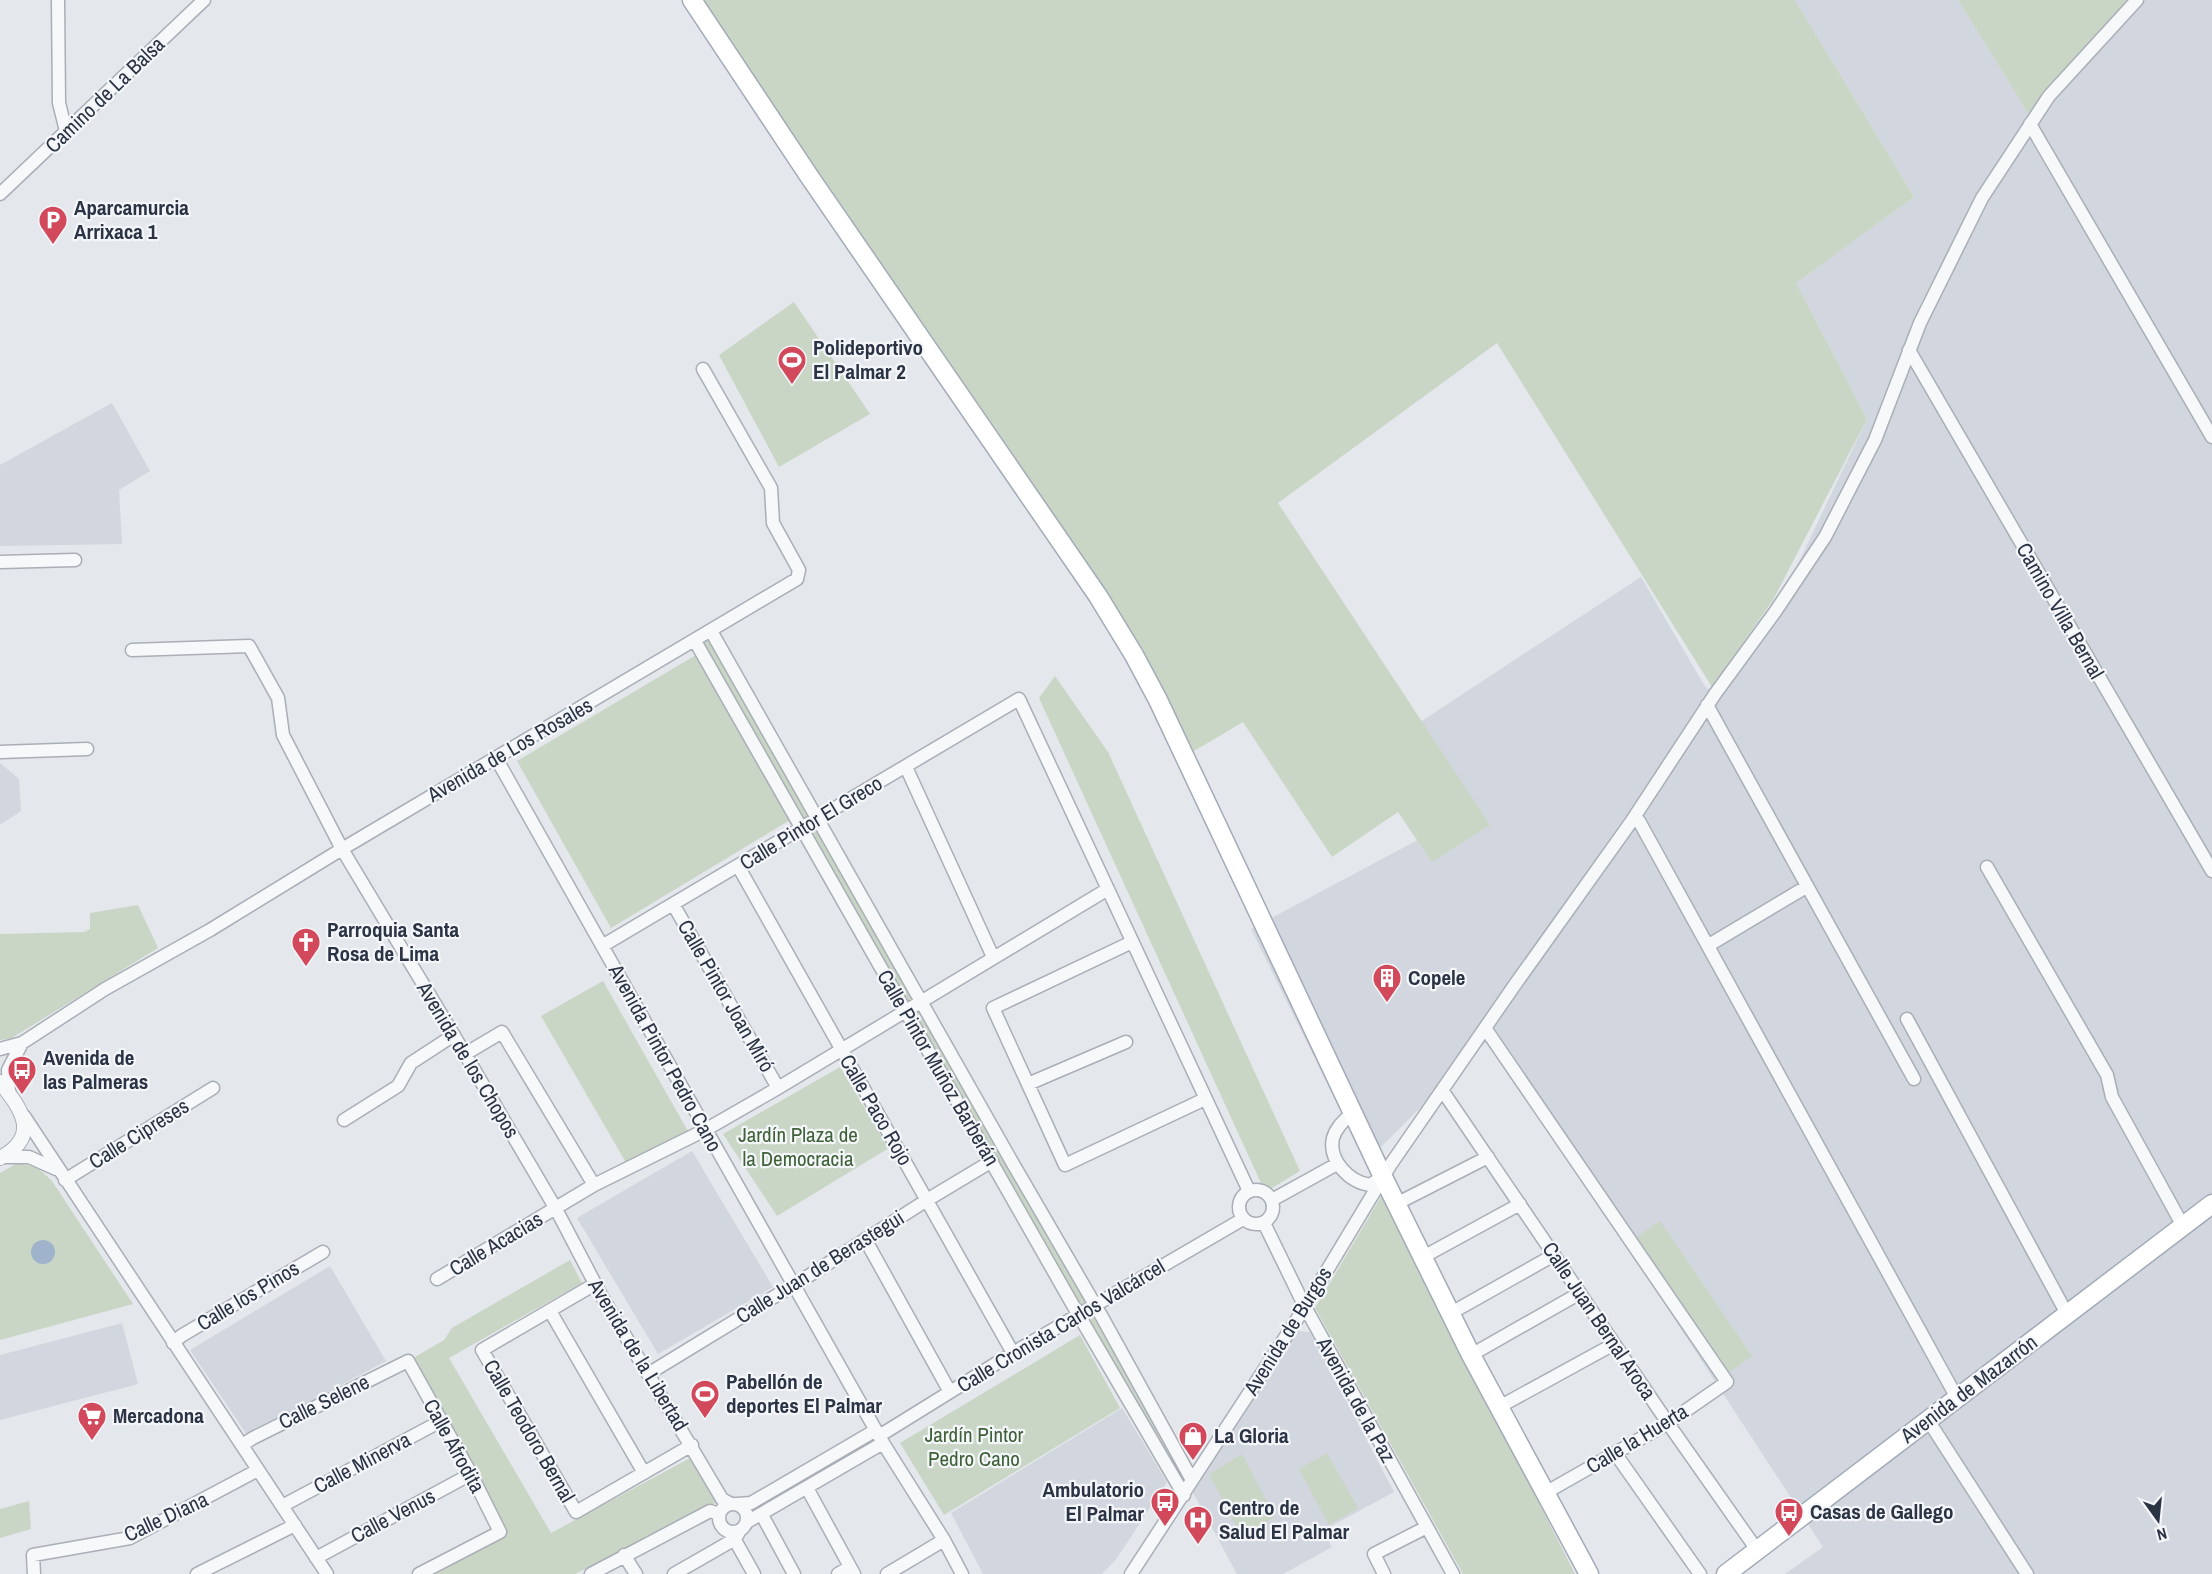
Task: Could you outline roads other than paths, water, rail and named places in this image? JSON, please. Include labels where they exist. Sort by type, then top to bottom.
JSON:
[{"type":"main road","points":[[692,0],[809,176],[1117,625],[1172,729],[1383,1177],[1450,1313],[1589,1574]]},
{"type":"main road","name":"Avenida de Mazarrón","points":[[1726,1574],[2212,1204]]},
{"type":"main road","points":[[1734,1574],[1757,1550]]},
{"type":"street","points":[[58,0],[59,103],[66,131]]},
{"type":"street","name":"Camino de La Balsa","points":[[2,192],[204,0]]},
{"type":"street","name":"Avenida de Burgos","points":[[1131,1574],[1305,1307],[1383,1177],[1635,816],[1707,705],[1776,612],[1825,537],[1875,440],[1920,323],[1982,198],[2049,96],[2137,0]]},
{"type":"street","points":[[2030,124],[2212,437]]},
{"type":"street","name":"Camino Villa Bernal","points":[[1910,350],[2212,871]]},
{"type":"street","name":"Avenida de Los Rosales","points":[[0,1049],[22,1043],[105,989],[210,930],[797,579],[799,570],[773,523],[771,488],[703,369]]},
{"type":"street","points":[[0,562],[75,560]]},
{"type":"street","name":"Calle Pintor Muñoz Barberán","points":[[711,631],[1192,1480]]},
{"type":"street","name":"Calle Pintor Muñoz Barberán","points":[[695,641],[1184,1495]]},
{"type":"street","name":"Avenida de los Chopos","points":[[132,650],[249,646],[278,698],[283,735],[342,849],[556,1209]]},
{"type":"street","name":"Calle Pintor El Greco","points":[[602,946],[1019,699],[1108,889]]},
{"type":"street","points":[[1707,705],[1914,1079]]},
{"type":"street","points":[[0,752],[87,750]]},
{"type":"street","name":"Avenida Pintor Pedro Cano","points":[[496,758],[879,1436],[944,1540],[962,1574]]},
{"type":"street","points":[[906,767],[993,957]]},
{"type":"street","points":[[1635,816],[1709,945],[1957,1398]]},
{"type":"street","name":"Calle Paco Rojo","points":[[738,866],[1013,1353]]},
{"type":"street","points":[[1987,867],[2107,1075],[2112,1097],[2183,1226]]},
{"type":"street","points":[[1709,945],[1806,887]]},
{"type":"street","points":[[1108,889],[1249,1191]]},
{"type":"street","name":"Calle Acacias","points":[[437,1280],[594,1185],[705,1130],[778,1088],[1108,889]]},
{"type":"street","name":"Calle Pintor Joan Miró","points":[[673,904],[778,1088]]},
{"type":"street","points":[[1132,942],[993,1008],[1065,1165],[1205,1099]]},
{"type":"street","points":[[1907,1018],[2067,1314]]},
{"type":"street","name":"Calle la Huerta","points":[[1485,1028],[1727,1382],[1668,1423],[1545,1493]]},
{"type":"street","points":[[465,1054],[502,1032],[594,1185]]},
{"type":"street","points":[[344,1120],[398,1086],[411,1063],[454,1035]]},
{"type":"street","points":[[1028,1084],[1125,1042]]},
{"type":"street","name":"Avenida de Los Rosales","points":[[9,1094],[8,1070],[22,1043]]},
{"type":"street","points":[[0,1082],[327,1574]]},
{"type":"street","name":"Calle Cipreses","points":[[62,1175],[213,1088]]},
{"type":"street","name":"Calle Juan Bernal Aroca","points":[[1442,1090],[1757,1550]]},
{"type":"street","points":[[1353,1112],[1333,1136],[1332,1147],[1337,1164],[1352,1179],[1362,1184],[1370,1185],[1383,1177]]},
{"type":"street","points":[[0,1158],[13,1150],[20,1141],[24,1129],[24,1116]]},
{"type":"street","points":[[1339,1126],[1363,1134]]},
{"type":"street","points":[[1396,1204],[1488,1157]]},
{"type":"street","points":[[0,1158],[37,1159],[62,1175]]},
{"type":"street","name":"Calle Juan de Berastegui","points":[[648,1374],[992,1161]]},
{"type":"street","points":[[1272,1200],[1337,1164]]},
{"type":"street","points":[[1362,1184],[1369,1200]]},
{"type":"street","points":[[1249,1191],[1263,1191],[1272,1200],[1273,1213],[1264,1223],[1253,1224],[1243,1219],[1239,1211],[1239,1203],[1249,1191]]},
{"type":"street","points":[[1423,1257],[1520,1204]]},
{"type":"street","name":"Avenida de la Libertad","points":[[556,1209],[595,1284],[726,1506]]},
{"type":"street","name":"Calle Cronista Carlos Valcárcel","points":[[674,1574],[807,1488],[879,1436],[1013,1353],[1096,1307],[1243,1219]]},
{"type":"street","name":"Avenida de la Paz","points":[[1264,1223],[1305,1307],[1453,1574]]},
{"type":"street","points":[[865,1239],[950,1392]]},
{"type":"street","name":"Calle los Pinos","points":[[173,1343],[323,1251]]},
{"type":"street","points":[[1450,1313],[1554,1255]]},
{"type":"street","points":[[595,1284],[550,1311],[644,1473],[692,1445]]},
{"type":"street","points":[[1471,1355],[1580,1293]]},
{"type":"street","name":"Calle Teodoro Bernal","points":[[550,1311],[482,1350],[576,1512],[644,1473]]},
{"type":"street","points":[[1499,1407],[1614,1344]]},
{"type":"street","name":"Calle Selene","points":[[242,1445],[408,1361]]},
{"type":"street","name":"Calle Afrodita","points":[[408,1361],[471,1474],[500,1532],[419,1574]]},
{"type":"street","points":[[1928,1420],[2027,1574]]},
{"type":"street","name":"Calle Minerva","points":[[282,1506],[441,1421]]},
{"type":"street","name":"Calle Cronista Carlos Valcárcel","points":[[624,1555],[710,1510],[751,1503],[879,1436]]},
{"type":"street","points":[[1615,1453],[1700,1574]]},
{"type":"street","name":"Calle Diana","points":[[34,1574],[33,1555],[130,1538],[258,1470]]},
{"type":"street","name":"Calle Venus","points":[[316,1558],[471,1474]]},
{"type":"street","points":[[807,1488],[852,1570],[838,1574]]},
{"type":"street","points":[[738,1531],[721,1525],[726,1506],[746,1511],[738,1531],[754,1574]]},
{"type":"street","points":[[762,1515],[794,1574]]},
{"type":"street","points":[[197,1574],[295,1525]]},
{"type":"street","points":[[1384,1574],[1374,1554],[1426,1527]]},
{"type":"street","points":[[886,1574],[944,1540]]},
{"type":"street","points":[[591,1574],[624,1555],[636,1574]]},
{"type":"water","points":[[43,1240],[48,1241],[54,1247],[54,1257],[48,1263],[43,1264],[38,1263],[32,1257],[31,1252],[32,1247],[38,1241]]},
{"type":"place","name":"Aparcamurcia Arrixaca 1","points":[[53,246]]},
{"type":"place","name":"Polideportivo El Palmar 2","points":[[792,386]]},
{"type":"place","name":"Parroquia Santa Rosa de Lima","points":[[306,968]]},
{"type":"place","name":"Copele","points":[[1387,1004]]},
{"type":"place","name":"Avenida de las Palmeras","points":[[22,1096]]},
{"type":"place","name":"Pabellón de deportes El Palmar","points":[[705,1420]]},
{"type":"place","name":"Mercadona","points":[[92,1442]]},
{"type":"place","name":"La Gloria","points":[[1193,1462]]},
{"type":"place","name":"Ambulatorio El Palmar","points":[[1165,1528]]},
{"type":"place","name":"Casas de Gallego","points":[[1789,1538]]},
{"type":"place","name":"Centro de Salud El Palmar","points":[[1198,1546]]},
{"type":"park label","name":"Jardín Plaza de la Democracia","points":[[798,1147]]},
{"type":"park label","name":"Jardín Pintor Pedro Cano","points":[[974,1447]]}]
